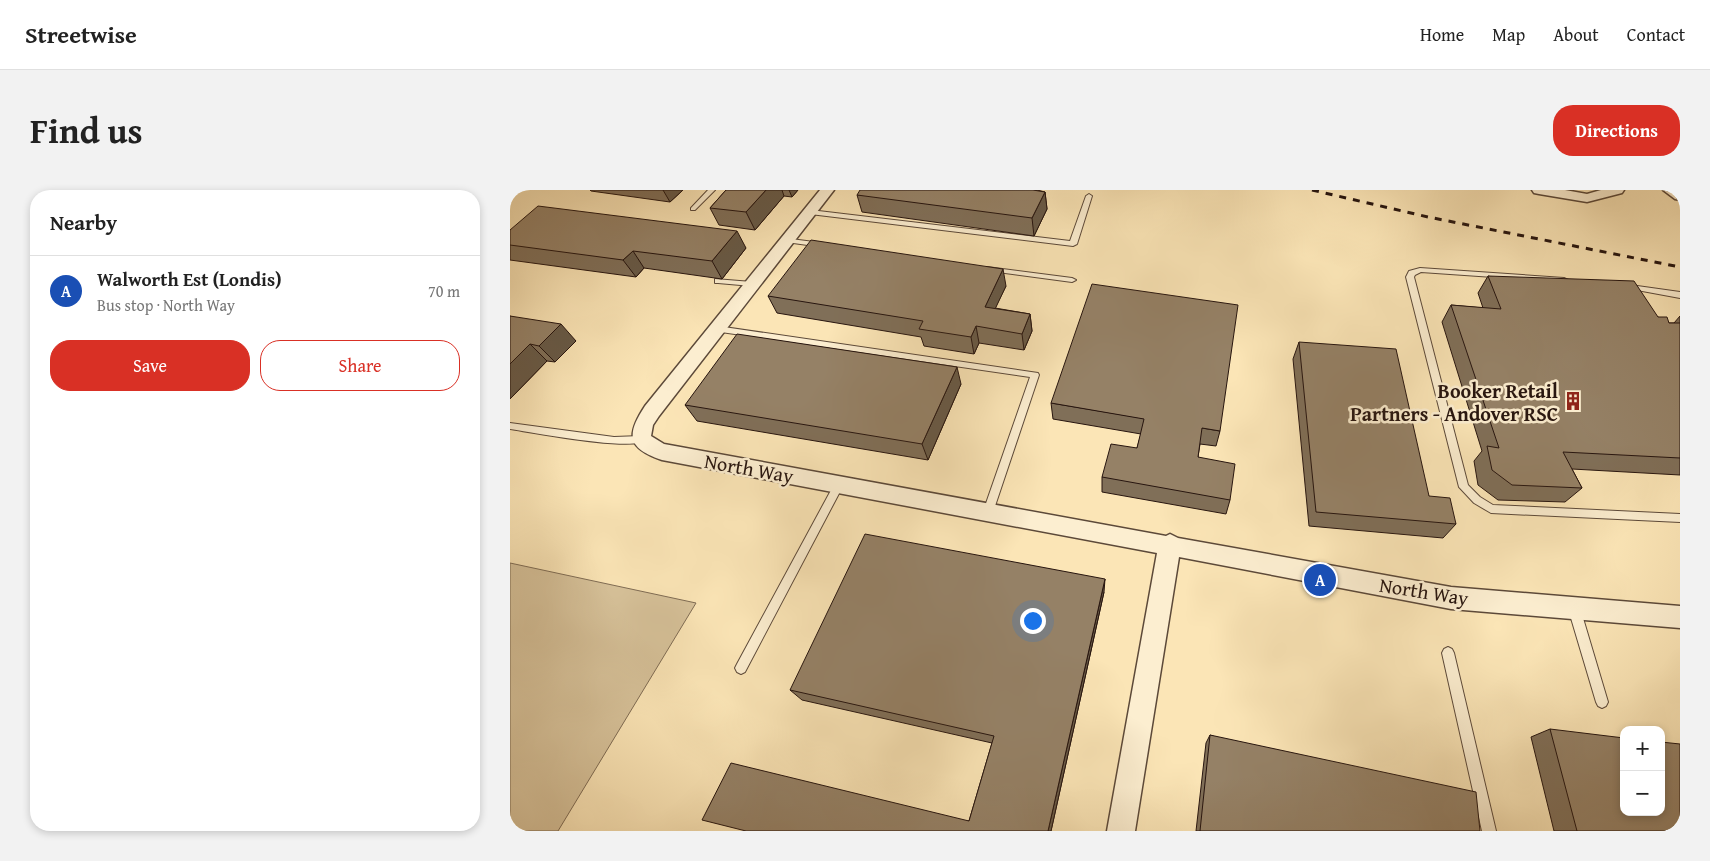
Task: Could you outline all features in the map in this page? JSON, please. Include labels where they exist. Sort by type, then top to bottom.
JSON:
[{"type":"street","points":[[640,440],[640,432],[648,417],[827,190]]},
{"type":"street","points":[[1539,190],[1587,198],[1617,190]]},
{"type":"street","points":[[1670,190],[1680,196]]},
{"type":"street","name":"North Way","points":[[640,440],[650,448],[662,452],[1170,544],[1451,598],[1680,617]]},
{"type":"street","points":[[1121,831],[1170,544]]},
{"type":"lane","points":[[693,209],[712,190]]},
{"type":"lane","points":[[810,212],[1072,244],[1089,196]]},
{"type":"lane","points":[[786,240],[835,247]]},
{"type":"lane","points":[[983,268],[1072,280]]},
{"type":"lane","points":[[1574,281],[1420,270],[1412,273],[1410,277],[1464,487],[1477,500],[1491,509],[1680,518]]},
{"type":"lane","points":[[718,281],[752,284]]},
{"type":"lane","points":[[1620,285],[1680,295]]},
{"type":"lane","points":[[717,329],[1035,375],[988,512]]},
{"type":"lane","points":[[510,426],[614,442],[640,440]]},
{"type":"lane","points":[[741,668],[839,484]]},
{"type":"lane","points":[[1574,608],[1602,702]]},
{"type":"lane","points":[[1448,653],[1489,831]]},
{"type":"shaded area","points":[[510,563],[696,603],[558,831],[510,831]]},
{"type":"building","points":[[726,190],[766,190],[746,212],[710,208]]},
{"type":"building","points":[[860,190],[1033,190],[1045,192],[1032,218],[857,195]]},
{"type":"building","points":[[538,206],[737,231],[712,261],[633,251],[623,260],[510,245],[510,230]]},
{"type":"building","points":[[811,240],[1003,269],[985,307],[1030,314],[1022,334],[976,326],[971,337],[919,329],[923,321],[768,296]]},
{"type":"building","name":"Booker Retail Partners - Andover RSC","points":[[1488,276],[1634,281],[1658,317],[1667,317],[1669,323],[1680,323],[1680,458],[1563,452],[1582,488],[1512,485],[1492,470],[1487,446],[1499,448],[1451,305],[1501,309]]},
{"type":"building","points":[[1092,284],[1238,305],[1220,431],[1202,428],[1198,457],[1235,464],[1230,500],[1102,477],[1111,444],[1137,448],[1144,419],[1051,403]]},
{"type":"building","points":[[510,316],[561,324],[539,346],[530,344],[510,364]]},
{"type":"building","points":[[737,334],[957,367],[922,444],[685,405]]},
{"type":"building","points":[[1299,342],[1396,349],[1429,496],[1450,498],[1456,524],[1316,512]]},
{"type":"building","points":[[865,534],[1105,579],[1048,831],[746,831],[702,820],[731,763],[969,821],[994,736],[790,690]]},
{"type":"building","points":[[1550,729],[1620,738],[1620,816],[1665,816],[1665,742],[1680,744],[1680,831],[1577,831]]},
{"type":"building","points":[[1210,735],[1476,792],[1480,831],[1200,831]]},
{"type":"railway","points":[[1312,190],[1428,217],[1680,267]]},
{"type":"place","name":"Booker Retail Partners - Andover RSC","points":[[1573,401]]},
{"type":"place","name":"Walworth Est (Londis)","points":[[1320,580]]}]
